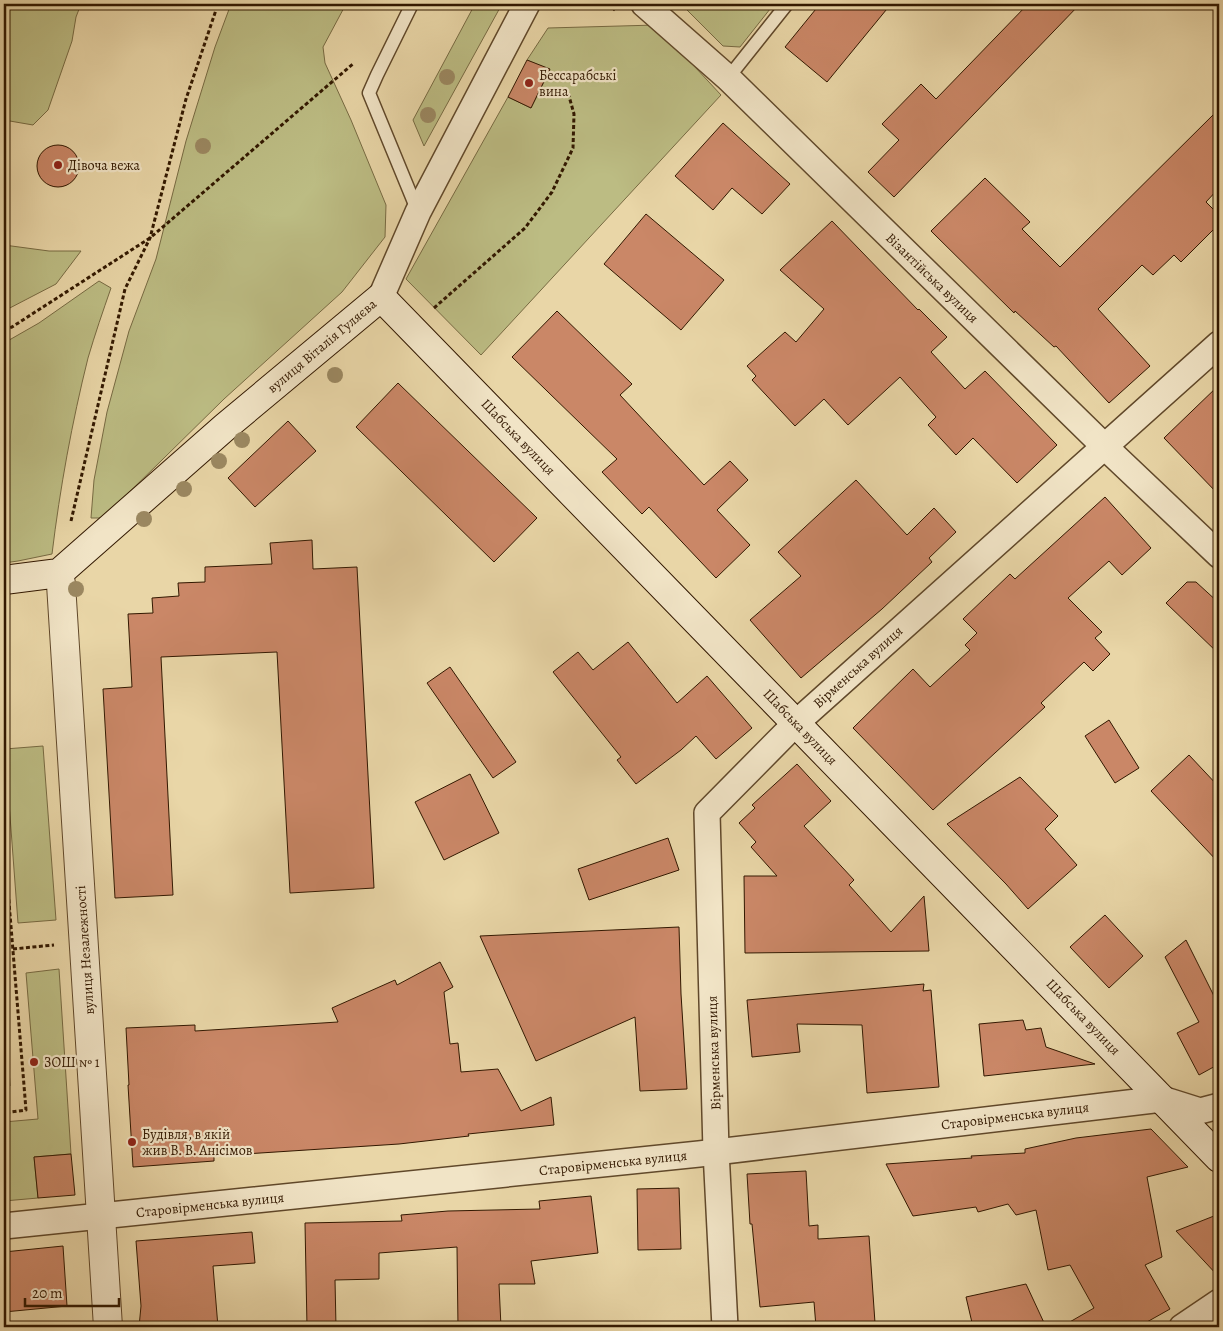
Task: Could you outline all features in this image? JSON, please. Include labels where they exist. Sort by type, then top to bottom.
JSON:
[{"type":"main road","name":"вулиця Віталія Гуляєва","points":[[59,573],[225,427],[381,297]]},
{"type":"main road","name":"Шабська вулиця","points":[[381,297],[1219,1158]]},
{"type":"main road","points":[[4,580],[59,573]]},
{"type":"main road","name":"вулиця Незалежності","points":[[59,573],[108,1327]]},
{"type":"street","name":"вулиця Віталія Гуляєва","points":[[381,297],[418,212],[527,4]]},
{"type":"street","name":"Візантійська вулиця","points":[[644,4],[728,78],[1104,446],[1219,555]]},
{"type":"street","name":"Вірменська вулиця","points":[[725,1327],[716,1152],[707,813],[796,723],[1219,344]]},
{"type":"street","name":"Старовірменська вулиця","points":[[4,1226],[716,1152],[1162,1098],[1200,1111],[1219,1106]]},
{"type":"street","points":[[1182,1327],[1219,1302]]},
{"type":"lane","points":[[412,4],[369,93],[418,212]]},
{"type":"lane","points":[[728,78],[787,4]]},
{"type":"path","points":[[70,526],[125,289],[150,238],[186,99],[218,4]]},
{"type":"path","points":[[4,330],[12,327],[150,238],[354,63]]},
{"type":"path","points":[[432,309],[525,228],[552,192],[573,148],[574,114],[568,89]]},
{"type":"path","points":[[4,841],[26,1110],[4,1112]]},
{"type":"path","points":[[13,949],[58,945]]},
{"type":"green space","points":[[4,4],[81,4],[76,17],[72,41],[48,110],[33,125],[4,120]]},
{"type":"green space","points":[[231,4],[346,4],[323,47],[325,63],[386,205],[385,237],[342,292],[224,399],[103,518],[91,518],[94,480],[107,412],[129,331],[156,259],[186,141],[215,47]]},
{"type":"green space","points":[[475,4],[502,4],[424,146],[413,120]]},
{"type":"green space","points":[[681,4],[774,4],[740,47],[723,46]]},
{"type":"green space","points":[[656,25],[721,95],[481,355],[406,279],[508,97],[531,108],[550,70],[527,60],[548,28]]},
{"type":"green space","points":[[4,245],[49,251],[81,251],[56,284],[4,311]]},
{"type":"green space","points":[[99,281],[111,288],[88,358],[77,406],[52,554],[4,563],[4,343],[39,323]]},
{"type":"green space","points":[[43,746],[56,920],[18,923],[5,749]]},
{"type":"green space","points":[[59,969],[71,1154],[34,1157],[38,1198],[4,1201],[4,1122],[38,1119],[26,973]]},
{"type":"green space","points":[[4,980],[10,1086],[4,1087]]},
{"type":"building","points":[[820,4],[891,4],[827,82],[785,47]]},
{"type":"building","points":[[1028,4],[1080,4],[894,197],[868,172],[899,140],[882,124],[921,84],[936,99]]},
{"type":"building","name":"Бессарабські вина","points":[[527,60],[550,69],[531,108],[508,97]]},
{"type":"building","points":[[1219,109],[1219,188],[1206,202],[1219,215],[1219,224],[1181,262],[1174,255],[1153,275],[1142,265],[1098,309],[1150,366],[1109,403],[1056,346],[1054,347],[1015,311],[1014,313],[931,231],[985,178],[1030,222],[1022,229],[1060,267]]},
{"type":"building","points":[[723,123],[790,184],[762,214],[732,188],[713,210],[675,176]]},
{"type":"building","name":"Дівоча вежа","points":[[62,145],[70,148],[76,154],[79,166],[76,178],[70,184],[54,187],[46,184],[40,178],[37,162],[40,154],[46,148]]},
{"type":"building","points":[[646,214],[724,280],[681,330],[604,264]]},
{"type":"building","points":[[832,221],[918,310],[947,337],[931,352],[965,389],[985,371],[1057,445],[1017,483],[973,438],[956,455],[928,425],[936,417],[900,377],[848,425],[824,399],[795,426],[752,380],[756,376],[747,366],[785,332],[796,342],[824,309],[780,270]]},
{"type":"building","points":[[557,311],[632,384],[620,395],[704,485],[730,461],[748,480],[717,510],[750,545],[716,578],[649,507],[642,514],[602,472],[617,459],[512,357]]},
{"type":"building","points":[[398,383],[537,518],[494,562],[356,427]]},
{"type":"building","points":[[1219,385],[1219,495],[1164,438]]},
{"type":"building","points":[[288,421],[316,451],[255,507],[228,478]]},
{"type":"building","points":[[856,480],[907,535],[934,508],[956,532],[929,558],[932,562],[882,609],[801,678],[750,620],[801,576],[778,552]]},
{"type":"building","points":[[1105,497],[1151,548],[1122,575],[1109,561],[1068,598],[1102,632],[1095,638],[1110,654],[1093,671],[1084,662],[1041,703],[1045,707],[933,810],[853,728],[913,669],[930,687],[970,650],[965,645],[977,633],[963,619],[1010,574],[1015,579]]},
{"type":"building","points":[[312,540],[313,569],[357,567],[374,888],[290,893],[277,652],[161,657],[173,895],[115,898],[103,689],[132,687],[128,614],[153,613],[152,598],[179,596],[178,583],[205,582],[205,567],[272,564],[270,543]]},
{"type":"building","points":[[1187,582],[1196,582],[1219,603],[1219,654],[1166,603]]},
{"type":"building","points":[[628,642],[677,703],[707,676],[752,728],[716,759],[696,736],[681,750],[636,784],[617,760],[621,757],[553,672],[578,652],[593,670]]},
{"type":"building","points":[[450,667],[516,762],[493,778],[427,683]]},
{"type":"building","points":[[1109,720],[1139,768],[1115,783],[1085,736]]},
{"type":"building","points":[[1189,755],[1219,787],[1219,863],[1151,791]]},
{"type":"building","points":[[797,764],[831,801],[804,826],[854,880],[849,885],[891,932],[924,896],[929,951],[745,953],[744,876],[777,876],[751,847],[756,842],[739,823],[755,808],[752,805]]},
{"type":"building","points":[[470,774],[499,833],[444,860],[415,802]]},
{"type":"building","points":[[1020,777],[1058,816],[1045,829],[1077,865],[1028,909],[947,824]]},
{"type":"building","points":[[668,838],[679,870],[589,900],[578,869]]},
{"type":"building","points":[[1105,915],[1143,956],[1109,988],[1070,947]]},
{"type":"building","points":[[679,927],[687,1089],[640,1091],[635,1017],[536,1061],[480,936]]},
{"type":"building","points":[[1186,940],[1219,1006],[1219,1064],[1199,1075],[1177,1033],[1199,1022],[1165,957]]},
{"type":"building","points":[[440,962],[453,987],[444,992],[450,1044],[458,1043],[461,1072],[498,1069],[521,1111],[551,1097],[554,1125],[468,1134],[469,1136],[399,1144],[214,1156],[214,1161],[133,1167],[126,1028],[195,1025],[195,1031],[338,1022],[332,1008],[395,980],[397,985]]},
{"type":"building","points":[[924,984],[923,991],[931,990],[939,1087],[867,1093],[862,1025],[797,1024],[800,1052],[752,1057],[747,1000]]},
{"type":"building","points":[[1023,1020],[1026,1030],[1041,1028],[1046,1047],[1095,1064],[984,1076],[979,1024]]},
{"type":"building","points":[[1151,1129],[1188,1167],[1147,1177],[1162,1257],[1145,1265],[1170,1309],[1138,1327],[1061,1327],[1094,1308],[1070,1265],[1048,1270],[1036,1210],[1016,1215],[1008,1204],[978,1212],[976,1207],[913,1216],[886,1164],[1025,1153],[1025,1149],[1076,1138]]},
{"type":"building","points":[[71,1154],[75,1195],[38,1198],[34,1157]]},
{"type":"building","points":[[806,1171],[809,1226],[818,1225],[818,1239],[869,1236],[875,1323],[816,1327],[814,1302],[760,1307],[752,1224],[750,1224],[747,1174]]},
{"type":"building","points":[[679,1188],[681,1249],[638,1250],[637,1189]]},
{"type":"building","points":[[591,1196],[598,1253],[531,1261],[535,1284],[499,1284],[501,1327],[458,1327],[457,1247],[379,1253],[379,1279],[335,1280],[336,1327],[307,1327],[305,1223],[402,1221],[401,1215],[448,1211],[540,1209],[539,1201]]},
{"type":"building","points":[[1219,1214],[1219,1277],[1176,1231]]},
{"type":"building","points":[[252,1232],[255,1263],[213,1266],[218,1327],[139,1327],[141,1306],[136,1241]]},
{"type":"building","points":[[63,1246],[67,1306],[4,1312],[4,1252]]},
{"type":"building","points":[[1026,1284],[1046,1327],[973,1327],[966,1297]]},
{"type":"place","name":"Бессарабські вина","points":[[529,83]]},
{"type":"place","name":"Дівоча вежа","points":[[58,165]]},
{"type":"place","name":"ЗОШ № 1","points":[[34,1062]]},
{"type":"place","name":"Будівля, в якій жив В. В. Анісімов","points":[[132,1142]]}]
